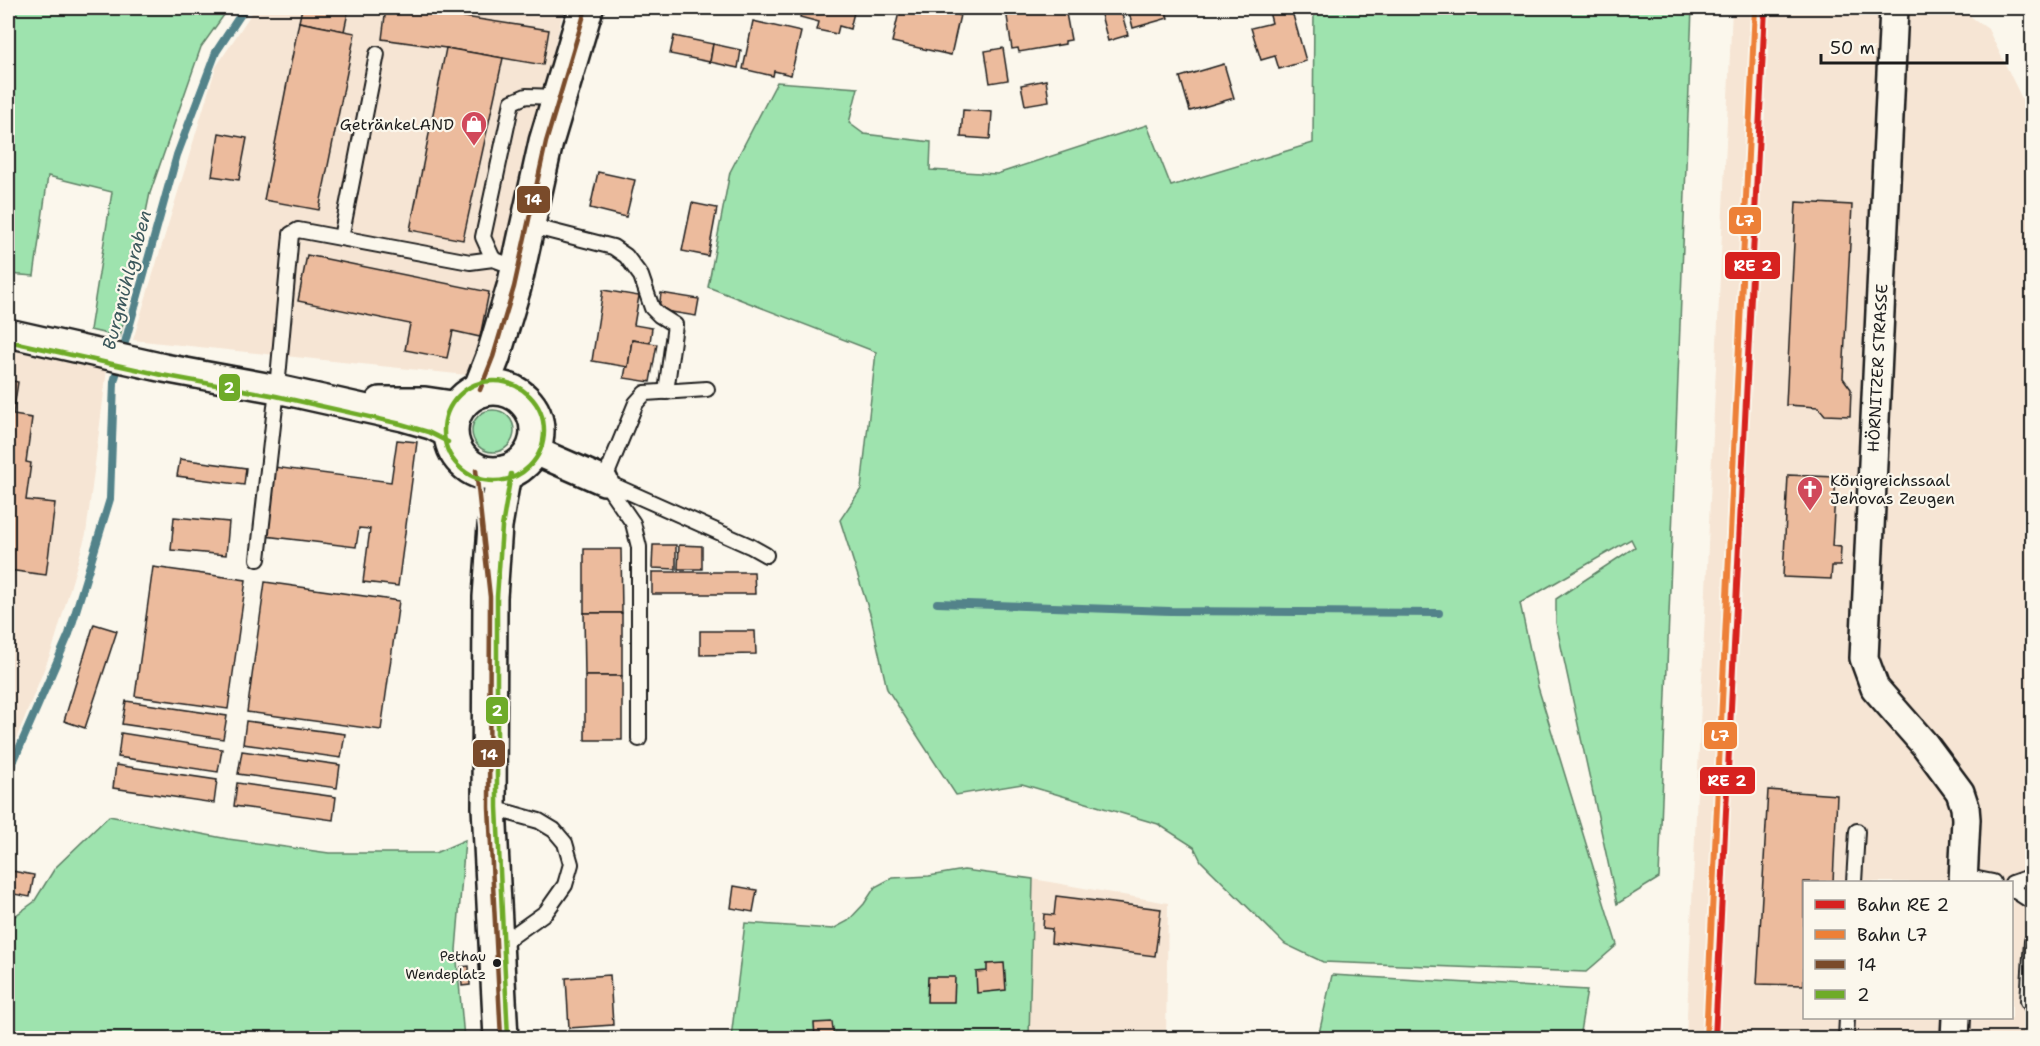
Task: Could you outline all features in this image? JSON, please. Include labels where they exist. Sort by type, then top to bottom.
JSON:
[{"type":"main road","points":[[463,410],[501,389],[512,392],[527,404],[536,421],[536,440],[533,450],[521,465],[490,472],[468,466],[456,453],[463,410],[493,357],[508,271],[527,225],[546,142],[586,8]]},
{"type":"main road","points":[[508,271],[512,392]]},
{"type":"main road","points":[[490,472],[489,807],[501,1038]]},
{"type":"street","name":"HÖRNITZER STRASSE","points":[[1884,8],[1891,36]]},
{"type":"street","name":"HÖRNITZER STRASSE","points":[[1894,8],[1864,658],[1875,688],[1925,745],[1960,792],[1966,819],[1963,879]]},
{"type":"street","points":[[8,333],[164,368],[326,400],[425,401],[463,410]]},
{"type":"street","points":[[533,450],[604,481]]},
{"type":"street","points":[[1955,1038],[1956,1019]]},
{"type":"lane","points":[[342,238],[377,54]]},
{"type":"lane","points":[[508,271],[483,237],[512,102],[526,96],[559,97]]},
{"type":"lane","points":[[527,225],[613,247],[627,256],[641,276],[652,308],[675,325],[666,392]]},
{"type":"lane","points":[[258,559],[291,234],[298,230],[508,271]]},
{"type":"lane","points":[[604,481],[636,403],[645,393],[707,389]]},
{"type":"lane","points":[[604,481],[766,555]]},
{"type":"lane","points":[[604,481],[633,523],[639,547],[639,739]]},
{"type":"lane","points":[[489,807],[539,821],[554,831],[565,843],[571,864],[565,885],[546,912],[495,948]]},
{"type":"lane","points":[[1854,881],[1857,831]]},
{"type":"lane","points":[[2013,883],[2032,876]]},
{"type":"lane","points":[[1963,879],[1983,881]]},
{"type":"lane","points":[[2013,890],[2032,902]]},
{"type":"lane","points":[[2032,941],[2028,1001],[2032,1007]]},
{"type":"lane","points":[[1846,1038],[1847,1019]]},
{"type":"shaded area","points":[[255,8],[564,8],[476,376],[133,340],[216,67]]},
{"type":"shaded area","points":[[1732,8],[1970,8],[1970,16],[1988,29],[2032,119],[2030,222],[2032,223],[2032,1038],[1686,1038]]},
{"type":"shaded area","points":[[8,347],[107,369],[86,534],[53,647],[8,759]]},
{"type":"shaded area","points":[[1033,879],[1168,903],[1166,1038],[1029,1038]]},
{"type":"green space","points":[[8,8],[229,8],[201,47],[150,193],[120,337],[90,330],[112,192],[48,176],[34,276],[8,274]]},
{"type":"green space","points":[[1314,8],[1692,8],[1659,878],[1617,904],[1556,623],[1556,599],[1635,547],[1631,539],[1520,603],[1538,687],[1617,945],[1586,972],[1323,962],[1285,944],[1201,861],[1194,847],[1158,824],[1022,784],[956,795],[887,689],[871,617],[840,520],[861,489],[876,352],[708,287],[730,172],[777,82],[858,88],[849,123],[864,134],[931,142],[930,170],[997,174],[1147,125],[1171,186],[1313,143]]},
{"type":"green space","points":[[493,410],[501,411],[508,416],[513,423],[513,439],[508,446],[501,451],[493,452],[485,451],[478,446],[473,439],[472,431],[473,423],[478,416],[485,411]]},
{"type":"green space","points":[[109,816],[228,839],[329,853],[435,853],[465,840],[456,950],[464,1038],[8,1038],[8,921],[34,902],[55,868]]},
{"type":"green space","points":[[964,870],[1033,879],[1029,1038],[731,1038],[745,923],[833,929],[848,921],[864,904],[875,887],[892,878],[929,876]]},
{"type":"green space","points":[[1332,975],[1587,990],[1579,1038],[1318,1038]]},
{"type":"building","points":[[302,8],[349,8],[344,31],[299,22]]},
{"type":"building","points":[[386,8],[406,8],[549,30],[543,65],[382,39]]},
{"type":"building","points":[[802,8],[855,8],[850,29],[839,26],[837,34],[817,30],[819,22],[800,17]]},
{"type":"building","points":[[900,8],[928,8],[960,15],[951,55],[892,42]]},
{"type":"building","points":[[1065,8],[1071,40],[1065,41],[1065,44],[1019,52],[1018,48],[1012,49],[1006,10]]},
{"type":"building","points":[[1120,8],[1128,35],[1108,41],[1100,11]]},
{"type":"building","points":[[1128,8],[1165,8],[1168,18],[1133,28]]},
{"type":"building","points":[[1268,8],[1291,8],[1306,61],[1279,69],[1275,56],[1261,60],[1251,28],[1272,23]]},
{"type":"building","points":[[753,21],[801,32],[791,75],[774,71],[773,76],[743,69]]},
{"type":"building","points":[[299,22],[355,33],[319,210],[264,200]]},
{"type":"building","points":[[674,36],[713,44],[710,62],[670,54]]},
{"type":"building","points":[[713,44],[741,50],[738,68],[710,62]]},
{"type":"building","points":[[446,48],[503,58],[463,240],[410,230]]},
{"type":"building","points":[[1003,48],[1008,80],[990,83],[985,51]]},
{"type":"building","points":[[1224,64],[1234,98],[1190,111],[1180,77]]},
{"type":"building","points":[[1046,80],[1049,101],[1025,105],[1021,85]]},
{"type":"building","points":[[963,110],[992,112],[990,139],[961,137]]},
{"type":"building","points":[[219,133],[247,138],[239,180],[212,176]]},
{"type":"building","points":[[598,172],[635,180],[626,217],[590,208]]},
{"type":"building","points":[[1796,202],[1852,205],[1843,378],[1851,389],[1850,416],[1825,415],[1818,407],[1786,405]]},
{"type":"building","points":[[692,203],[717,208],[708,256],[682,251]]},
{"type":"building","points":[[307,255],[489,292],[480,337],[453,331],[447,358],[405,350],[410,324],[298,301]]},
{"type":"building","points":[[603,290],[639,296],[634,325],[652,328],[650,342],[632,340],[628,367],[592,361]]},
{"type":"building","points":[[661,293],[699,299],[696,316],[659,310]]},
{"type":"building","points":[[632,340],[657,344],[650,382],[624,378]]},
{"type":"building","points":[[8,380],[18,382],[13,415],[32,418],[26,462],[31,463],[26,500],[55,503],[46,575],[8,570]]},
{"type":"building","points":[[397,440],[417,442],[398,586],[363,582],[370,529],[359,528],[356,547],[265,536],[274,467],[391,482]]},
{"type":"building","points":[[180,459],[246,468],[244,485],[177,476]]},
{"type":"building","name":"Königreichssaal Jehovas Zeugen","points":[[1788,475],[1836,477],[1832,546],[1841,547],[1840,566],[1832,566],[1831,579],[1783,577]]},
{"type":"building","points":[[174,517],[229,522],[226,555],[171,550]]},
{"type":"building","points":[[653,545],[676,545],[676,569],[652,568]]},
{"type":"building","points":[[679,545],[702,546],[702,569],[678,569]]},
{"type":"building","points":[[584,549],[621,549],[622,613],[584,613]]},
{"type":"building","points":[[153,567],[246,580],[228,709],[135,696]]},
{"type":"building","points":[[652,572],[754,572],[755,594],[652,594]]},
{"type":"building","points":[[265,582],[399,601],[381,730],[247,712]]},
{"type":"building","points":[[584,613],[622,613],[622,676],[585,676]]},
{"type":"building","points":[[94,624],[117,631],[85,728],[64,721]]},
{"type":"building","points":[[700,631],[755,631],[756,654],[700,655]]},
{"type":"building","points":[[585,676],[622,676],[622,740],[585,740]]},
{"type":"building","points":[[126,701],[227,716],[223,739],[122,724]]},
{"type":"building","points":[[246,721],[345,734],[341,758],[243,744]]},
{"type":"building","points":[[121,733],[222,749],[218,772],[118,757]]},
{"type":"building","points":[[242,751],[340,765],[337,788],[238,774]]},
{"type":"building","points":[[116,765],[217,780],[214,803],[113,788]]},
{"type":"building","points":[[237,783],[336,797],[333,820],[234,806]]},
{"type":"building","points":[[1768,790],[1837,795],[1833,881],[1803,881],[1803,985],[1757,984]]},
{"type":"building","points":[[12,871],[34,875],[30,897],[8,893]]},
{"type":"building","points":[[734,886],[757,890],[753,912],[731,908]]},
{"type":"building","points":[[1056,896],[1161,909],[1155,956],[1051,943],[1052,929],[1043,928],[1044,914],[1054,915]]},
{"type":"building","points":[[1004,963],[1006,990],[977,993],[976,972],[987,971],[987,964]]},
{"type":"building","points":[[469,966],[470,985],[462,986],[461,967]]},
{"type":"building","points":[[610,975],[613,1025],[569,1028],[566,978]]},
{"type":"building","points":[[928,977],[955,977],[954,1002],[927,1002]]},
{"type":"building","points":[[832,1022],[834,1038],[815,1038],[814,1023]]},
{"type":"waterway","name":"Burgmühlgraben","points":[[8,774],[69,634],[110,499],[114,382],[177,155],[216,52],[245,8]]},
{"type":"waterway","points":[[937,603],[1170,611],[1439,613]]},
{"type":"transit line","name":"14","points":[[480,390],[493,357],[514,287],[546,142],[586,8]]},
{"type":"transit line","points":[[1715,1038],[1765,8]]},
{"type":"transit line","name":"2","points":[[8,341],[401,424],[428,432],[448,442]]},
{"type":"transit line","name":"2","points":[[494,381],[513,384],[530,395],[541,412],[544,431],[541,450],[530,467],[513,478],[494,481],[475,478],[458,467],[447,450],[444,431],[447,412],[458,395],[475,384],[494,381]]},
{"type":"transit line","name":"14","points":[[476,470],[490,597],[489,807],[501,1038]]},
{"type":"transit line","name":"2","points":[[508,1038],[497,807],[497,597],[502,527],[511,474]]},
{"type":"rail line","name":"L7","points":[[1706,1038],[1755,8]]},
{"type":"place","name":"GetränkeLAND","points":[[474,147]]},
{"type":"place","name":"Königreichssaal Jehovas Zeugen","points":[[1810,512]]},
{"type":"place","name":"Pethau Wendeplatz","points":[[497,963]]}]
